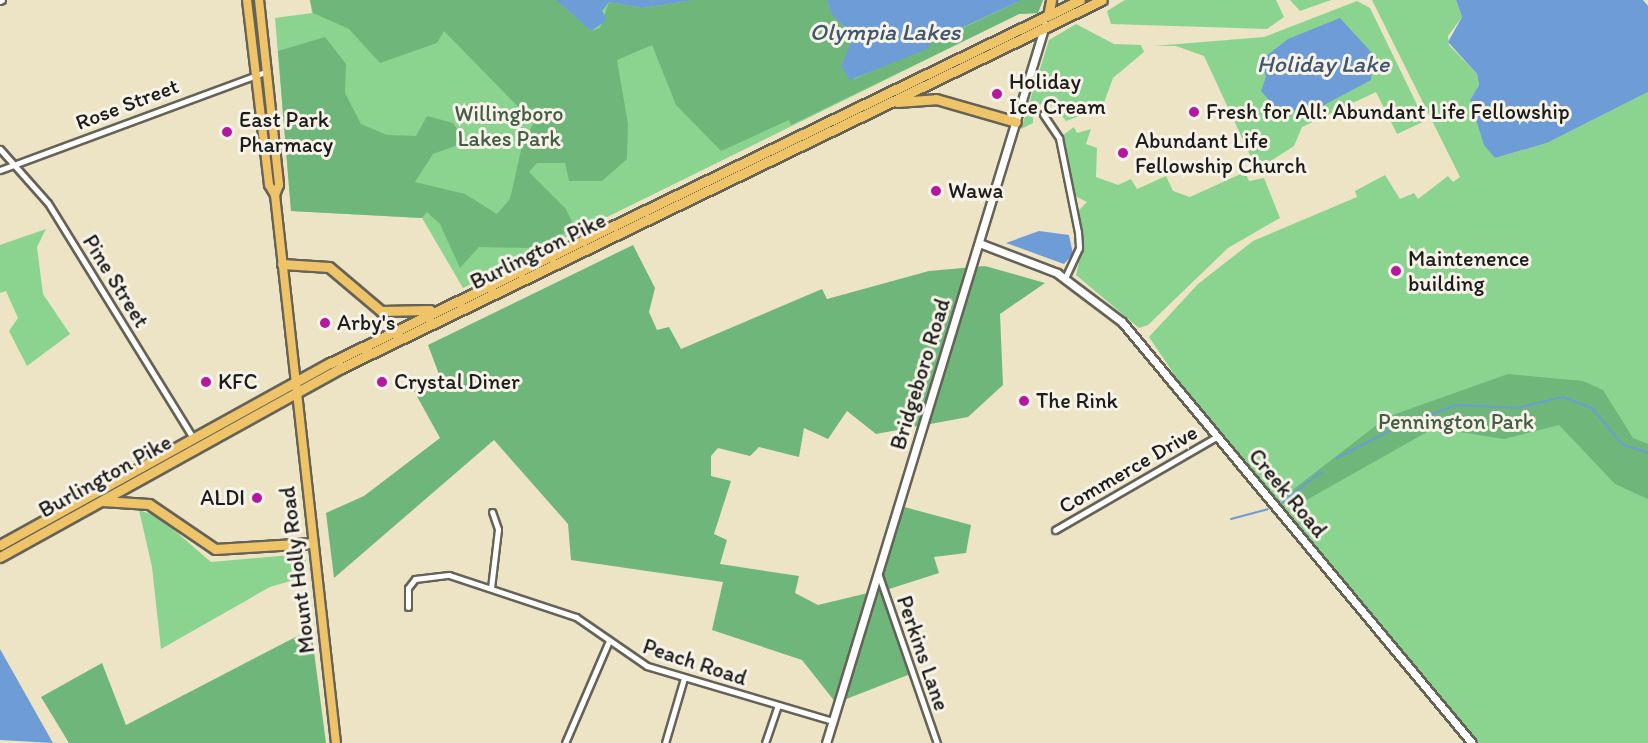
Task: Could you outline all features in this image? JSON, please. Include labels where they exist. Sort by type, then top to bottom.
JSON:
[{"type":"highway","points":[[1048,16],[1051,0]]},
{"type":"highway","name":"Burlington Pike","points":[[0,557],[295,387],[442,309],[1080,0]]},
{"type":"highway","name":"Burlington Pike","points":[[0,545],[193,438],[295,387],[1102,0]]},
{"type":"highway","points":[[892,102],[936,99],[1016,122]]},
{"type":"highway","points":[[282,264],[329,267],[381,311],[403,315],[442,309]]},
{"type":"highway","points":[[100,501],[149,504],[206,545],[225,551],[312,543]]},
{"type":"main road","points":[[247,0],[269,186],[275,195]]},
{"type":"main road","points":[[259,0],[279,185],[275,195]]},
{"type":"main road","name":"Mount Holly Road","points":[[275,195],[336,743]]},
{"type":"street","name":"Bridgeboro Road","points":[[826,743],[1048,16]]},
{"type":"street","name":"Rose Street","points":[[0,170],[256,73],[267,71]]},
{"type":"street","points":[[1043,114],[1059,138],[1077,232],[1079,248],[1065,278]]},
{"type":"street","name":"Pine Street","points":[[0,149],[48,203],[193,438]]},
{"type":"street","name":"Creek Road","points":[[979,243],[1065,278],[1127,327],[1472,743]]},
{"type":"street","name":"Commerce Drive","points":[[1055,530],[1218,436]]},
{"type":"street","points":[[491,588],[498,529],[492,512]]},
{"type":"street","name":"Perkins Lane","points":[[878,573],[938,743]]},
{"type":"street","name":"Peach Road","points":[[408,607],[411,583],[427,574],[491,588],[568,613],[647,666],[833,721]]},
{"type":"street","points":[[565,743],[609,641]]},
{"type":"street","points":[[665,743],[684,678]]},
{"type":"street","points":[[765,743],[778,705]]},
{"type":"green space","name":"Willingboro Lakes Park","points":[[310,0],[1043,0],[1038,13],[1019,14],[463,288],[422,218],[291,211],[275,18],[312,13]]},
{"type":"green space","name":"Willingboro Lakes Park","points":[[310,0],[556,0],[591,31],[600,28],[609,2],[642,8],[694,0],[827,0],[832,15],[854,35],[842,64],[855,79],[1022,0],[1043,0],[1038,13],[1019,14],[791,125],[789,120],[721,151],[676,105],[652,45],[617,60],[628,124],[627,159],[602,181],[569,181],[565,163],[537,163],[529,172],[566,209],[575,229],[528,248],[479,247],[460,268],[440,224],[427,212],[422,218],[291,211],[278,51],[325,37],[346,64],[345,93],[361,124],[387,135],[416,136],[427,116],[453,123],[466,142],[433,154],[415,182],[465,194],[497,214],[510,199],[523,141],[534,123],[444,31],[437,43],[380,63],[349,29],[313,13]]},
{"type":"green space","points":[[1125,0],[1276,0],[1284,17],[1267,29],[1111,24],[1107,11]]},
{"type":"green space","points":[[1290,0],[1331,0],[1300,11]]},
{"type":"green space","name":"Pennington Park","points":[[1372,0],[1456,0],[1462,17],[1448,36],[1449,45],[1477,74],[1479,85],[1470,100],[1495,158],[1547,143],[1648,92],[1648,743],[1472,743],[1167,374],[1172,371],[1149,337],[1198,284],[1253,241],[1357,197],[1355,191],[1385,175],[1400,199],[1414,193],[1418,199],[1448,176],[1453,182],[1460,177]]},
{"type":"green space","points":[[1357,1],[1370,8],[1425,121],[1397,134],[1376,92],[1302,127],[1294,146],[1257,170],[1204,56],[1176,46],[1154,46],[1264,37]]},
{"type":"green space","points":[[1076,24],[1114,44],[1141,45],[1144,52],[1113,78],[1102,108],[1066,121],[1054,106],[1041,104],[1033,111],[1033,123],[1021,129],[1049,40]]},
{"type":"green space","points":[[1074,127],[1077,133],[1091,129],[1086,144],[1097,148],[1096,177],[1118,185],[1131,179],[1137,189],[1166,176],[1173,191],[1190,197],[1245,172],[1249,181],[1264,178],[1280,218],[1228,248],[1148,325],[1139,328],[1076,275],[1084,240],[1078,211],[1087,202],[1075,196],[1062,136]]},
{"type":"green space","points":[[46,229],[37,247],[43,294],[70,334],[27,366],[9,331],[18,318],[6,291],[0,293],[0,245]]},
{"type":"green space","points":[[633,245],[655,288],[649,312],[657,330],[669,327],[681,349],[822,289],[827,299],[929,271],[985,266],[1045,283],[1000,314],[1003,385],[968,417],[876,434],[847,411],[828,439],[804,428],[799,457],[759,447],[750,456],[718,448],[711,456],[711,476],[731,481],[714,534],[727,540],[720,564],[799,576],[795,593],[818,605],[872,592],[897,505],[971,525],[966,553],[934,557],[939,573],[883,591],[913,673],[836,703],[802,660],[712,630],[723,582],[571,560],[568,524],[494,440],[334,578],[326,513],[364,496],[440,438],[414,391],[440,377],[428,345]]},
{"type":"green space","points":[[1508,374],[1583,381],[1603,390],[1633,438],[1648,444],[1648,499],[1615,484],[1559,425],[1504,439],[1434,428],[1296,506],[1286,495],[1387,417]]},
{"type":"green space","points":[[139,510],[159,517],[211,562],[290,555],[306,560],[304,577],[270,587],[161,649],[152,567]]},
{"type":"green space","points":[[311,629],[326,743],[69,743],[41,697],[102,663],[126,725]]},
{"type":"water","points":[[556,0],[694,0],[642,8],[609,2],[602,11],[607,20],[591,31]]},
{"type":"water","name":"Olympia Lakes","points":[[827,0],[1022,0],[933,41],[927,49],[850,80],[841,66],[854,35],[832,15]]},
{"type":"water","points":[[1456,0],[1643,0],[1648,6],[1648,92],[1547,143],[1495,158],[1484,145],[1470,100],[1479,85],[1477,74],[1448,42],[1462,17]]},
{"type":"water","name":"Holiday Lake","points":[[1340,18],[1373,54],[1371,80],[1311,112],[1277,109],[1261,91],[1266,77],[1261,60],[1288,39]]},
{"type":"water","points":[[1039,231],[1069,235],[1073,254],[1064,264],[1006,243]]},
{"type":"water","points":[[0,649],[53,743],[0,740]]},
{"type":"waterway","points":[[1393,429],[1456,405],[1517,408],[1563,397],[1592,408],[1623,445],[1648,452]]},
{"type":"waterway","points":[[1337,458],[1389,431]]},
{"type":"waterway","points":[[1282,503],[1322,471]]},
{"type":"waterway","points":[[1231,519],[1268,509]]},
{"type":"place","name":"Holiday Ice Cream","points":[[997,94]]},
{"type":"place","name":"Fresh for All: Abundant Life Fellowship","points":[[1194,112]]},
{"type":"place","name":"East Park Pharmacy","points":[[227,132]]},
{"type":"place","name":"Abundant Life Fellowship Church","points":[[1123,153]]},
{"type":"place","name":"Wawa","points":[[936,191]]},
{"type":"place","name":"Maintenence building","points":[[1396,271]]},
{"type":"place","name":"Arby's","points":[[325,323]]},
{"type":"place","name":"KFC","points":[[206,382]]},
{"type":"place","name":"Crystal Diner","points":[[382,382]]},
{"type":"place","name":"The Rink","points":[[1024,401]]},
{"type":"place","name":"ALDI","points":[[257,498]]}]
